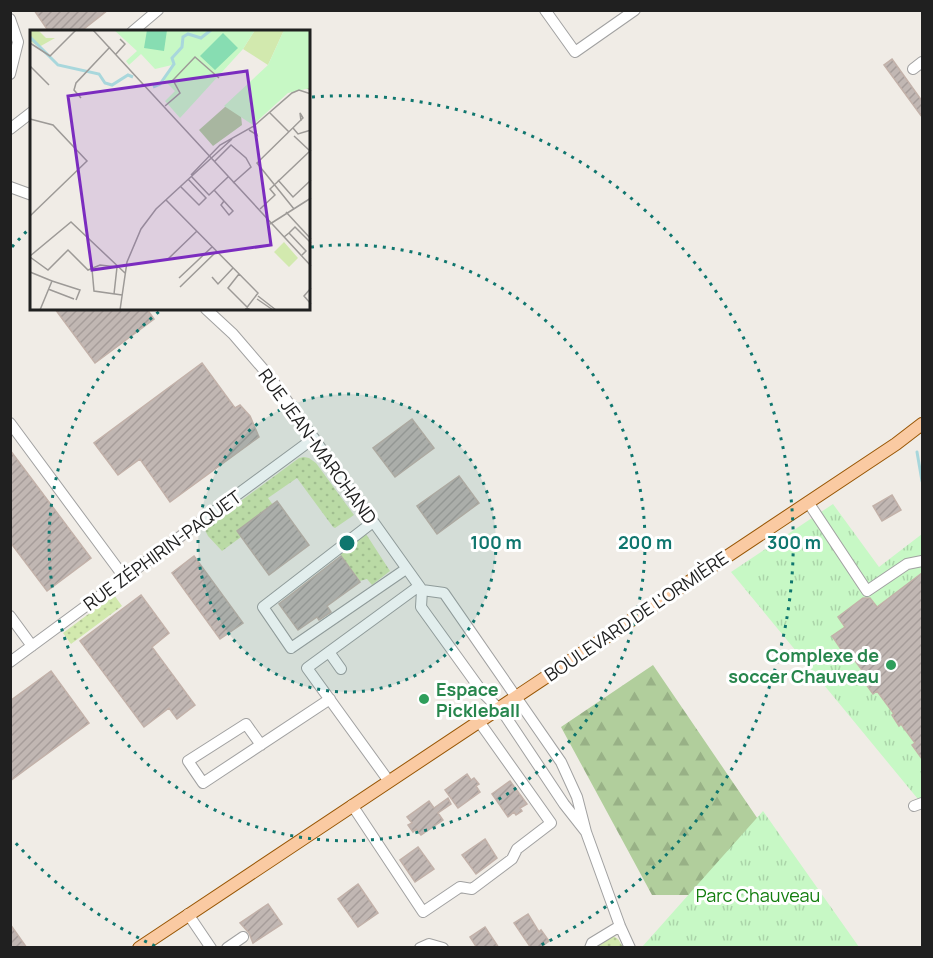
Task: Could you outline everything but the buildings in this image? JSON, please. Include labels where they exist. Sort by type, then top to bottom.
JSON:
[{"type":"main road","name":"BOULEVARD DE L'ORMIÈRE","points":[[139,948],[922,424]]},
{"type":"street","points":[[134,30],[158,10]]},
{"type":"street","points":[[545,10],[576,52],[635,10]]},
{"type":"street","points":[[10,19],[18,42],[10,74]]},
{"type":"street","points":[[913,69],[922,62]]},
{"type":"street","points":[[10,129],[30,114]]},
{"type":"street","points":[[10,187],[30,194]]},
{"type":"street","name":"RUE JEAN-MARCHAND","points":[[207,310],[233,334],[270,377],[421,588],[421,608],[483,693],[498,707],[586,832]]},
{"type":"street","points":[[10,423],[124,577]]},
{"type":"street","name":"RUE ZÉPHIRIN-PAQUET","points":[[10,662],[314,438]]},
{"type":"street","points":[[808,502],[867,591],[907,564],[922,561]]},
{"type":"street","points":[[373,522],[262,607],[291,648],[406,569]]},
{"type":"street","points":[[388,780],[307,668],[421,588],[444,593],[561,762],[577,797],[586,832],[630,948]]},
{"type":"street","points":[[10,616],[32,646]]},
{"type":"street","points":[[328,652],[341,669]]},
{"type":"street","points":[[261,745],[246,724],[188,761],[203,783],[261,745],[330,699]]},
{"type":"street","points":[[352,805],[423,912],[460,887],[472,889],[512,859],[517,849],[551,823],[478,720]]},
{"type":"street","points":[[188,914],[211,948]]},
{"type":"street","points":[[590,948],[592,943],[620,926]]},
{"type":"street","points":[[227,948],[243,937]]},
{"type":"street","points":[[420,948],[429,944],[443,948]]},
{"type":"green space","points":[[304,457],[316,463],[354,515],[335,528],[333,527],[297,478],[268,498],[273,505],[237,531],[241,537],[222,551],[204,528],[299,458]]},
{"type":"green space","points":[[833,504],[879,567],[922,534],[922,804],[731,572]]},
{"type":"green space","points":[[366,534],[390,571],[372,585],[367,579],[360,581],[339,553]]},
{"type":"green space","points":[[114,595],[122,606],[71,644],[63,633]]},
{"type":"green space","points":[[653,665],[845,947],[754,895],[652,895],[561,727]]},
{"type":"green space","name":"Parc Chauveau","points":[[763,811],[859,947],[642,947]]},
{"type":"green space","points":[[613,936],[623,947],[595,948]]},
{"type":"waterway","points":[[917,452],[922,481]]},
{"type":"place","name":"Complexe de soccer Chauveau","points":[[891,665]]},
{"type":"place","name":"Espace Pickleball","points":[[424,699]]}]
